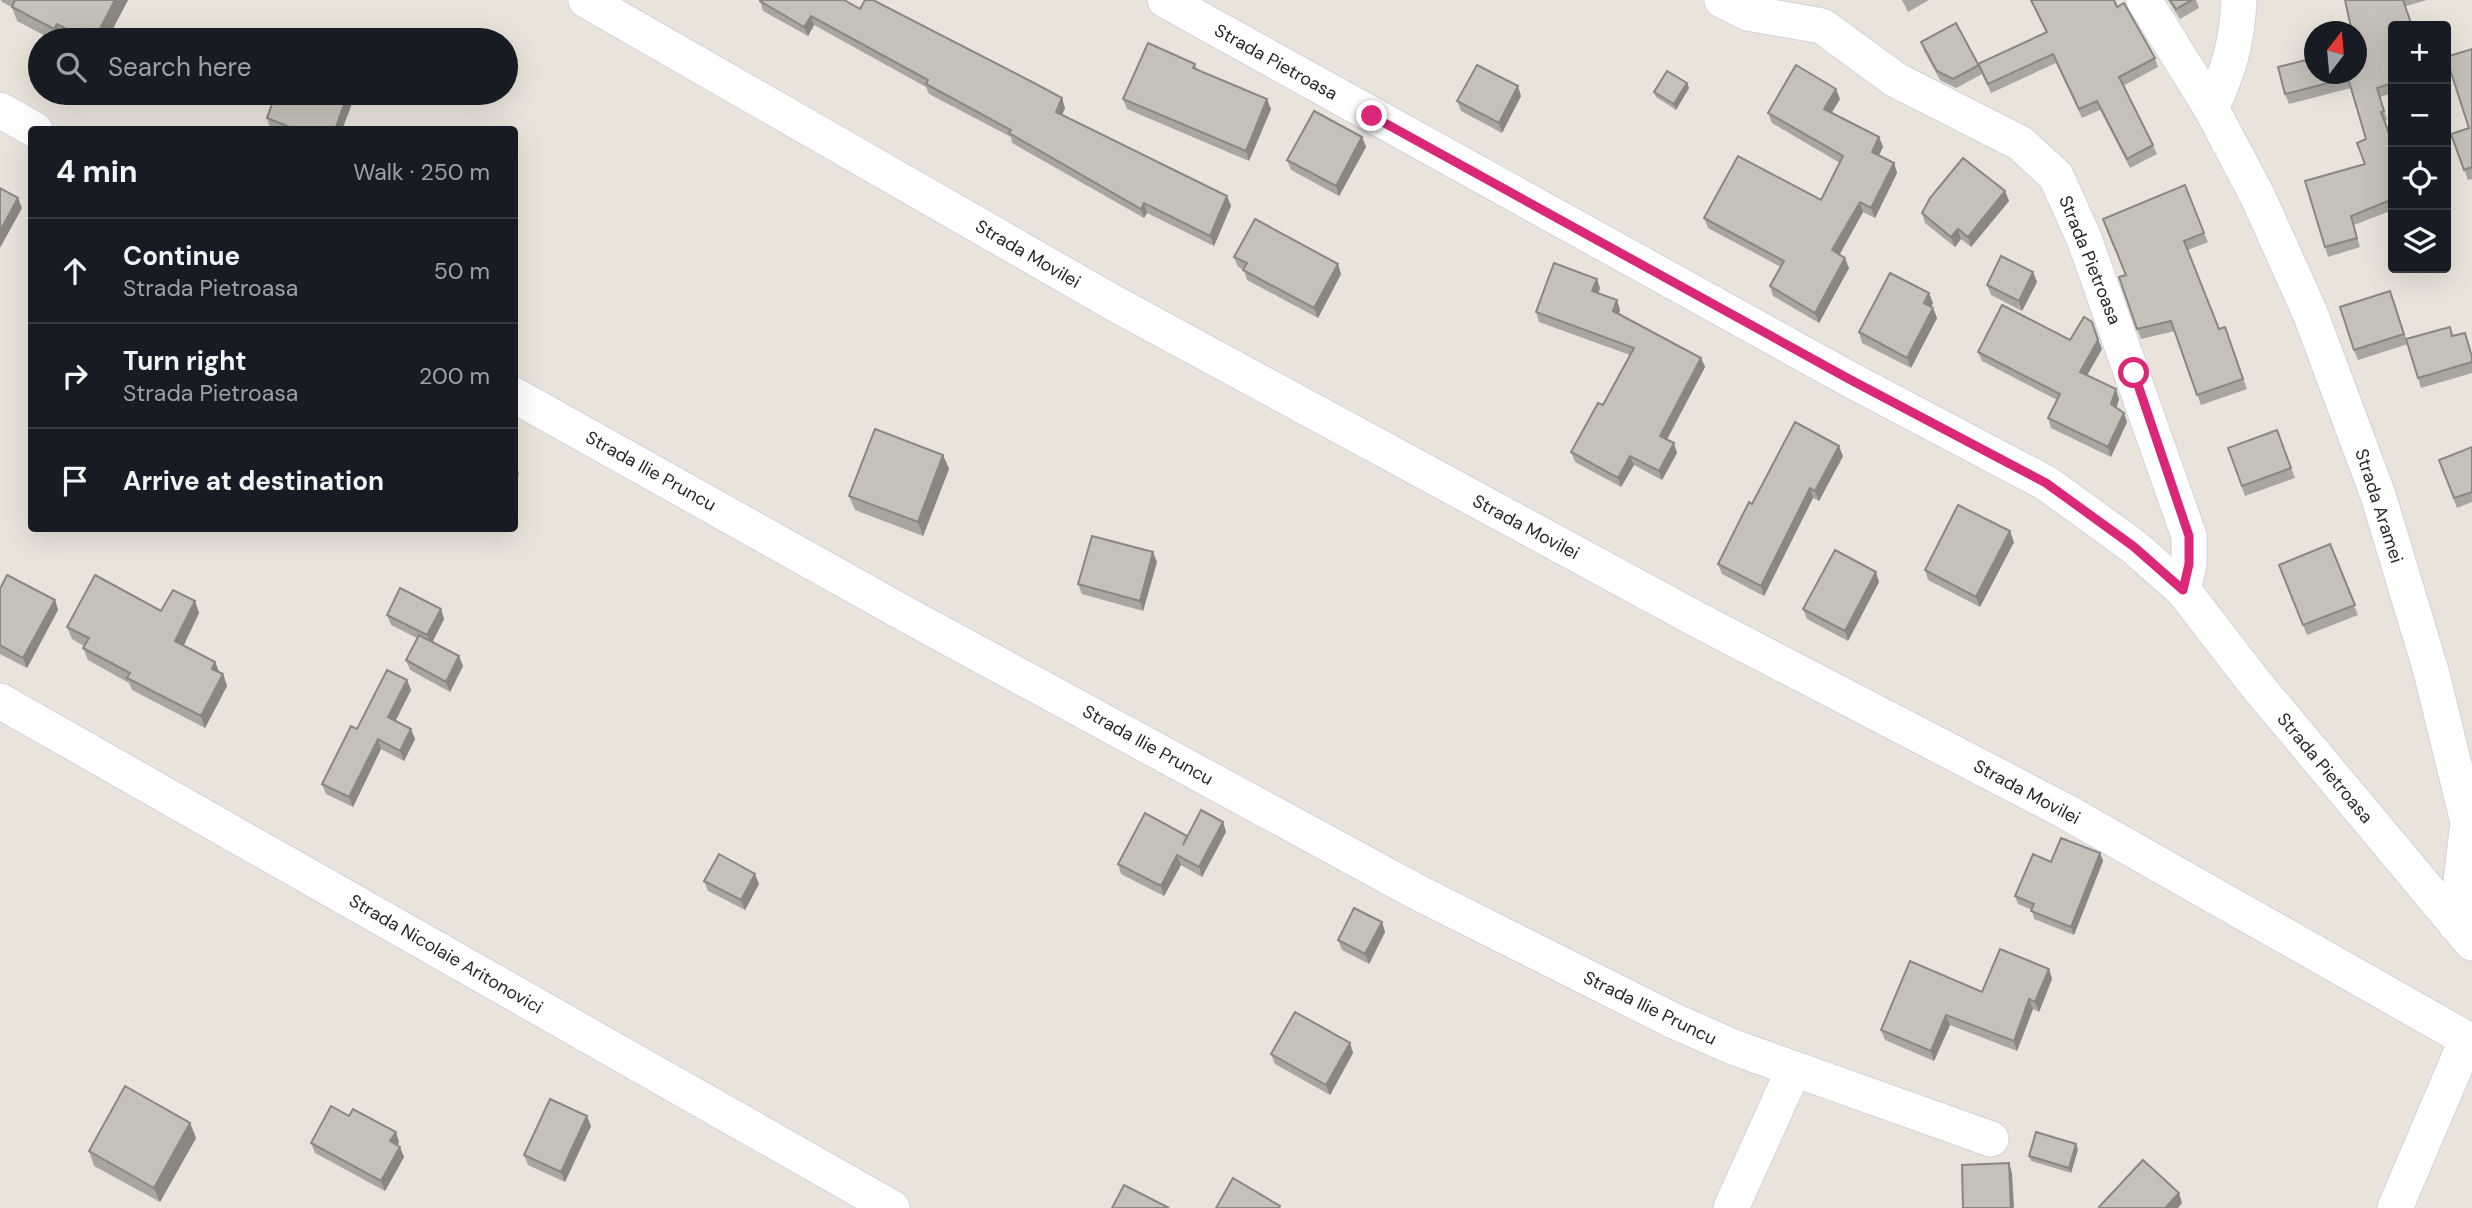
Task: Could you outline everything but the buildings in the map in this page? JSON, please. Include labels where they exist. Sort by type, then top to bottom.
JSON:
[{"type":"street","name":"Strada Movilei","points":[[586,0],[1112,302],[1698,620],[2063,810],[2469,1040]]},
{"type":"street","name":"Strada Pietroasa","points":[[1166,0],[1813,359],[2046,483],[2133,546],[2183,590],[2254,682],[2464,934]]},
{"type":"street","name":"Strada Pietroasa","points":[[1722,0],[1748,13],[1822,26],[1896,80],[2020,144],[2056,176],[2085,241],[2189,536],[2189,564],[2183,590]]},
{"type":"street","name":"Strada Aramei","points":[[2144,0],[2211,108],[2258,197],[2310,313],[2378,495],[2431,671],[2468,822],[2464,934]]},
{"type":"street","points":[[2211,108],[2225,78],[2237,41],[2239,0]]},
{"type":"street","points":[[0,110],[28,126]]},
{"type":"street","name":"Strada Ilie Pruncu","points":[[518,397],[908,615],[1417,892],[1674,1021],[1793,1071],[1991,1139]]},
{"type":"street","name":"Strada Nicolaie Aritonovici","points":[[0,701],[892,1208]]},
{"type":"street","points":[[2395,1208],[2469,1040]]},
{"type":"street","points":[[1731,1208],[1793,1071]]},
{"type":"route","points":[[1372,116],[1849,379],[2046,483],[2133,546],[2183,590],[2189,564],[2189,536],[2134,373]]}]
